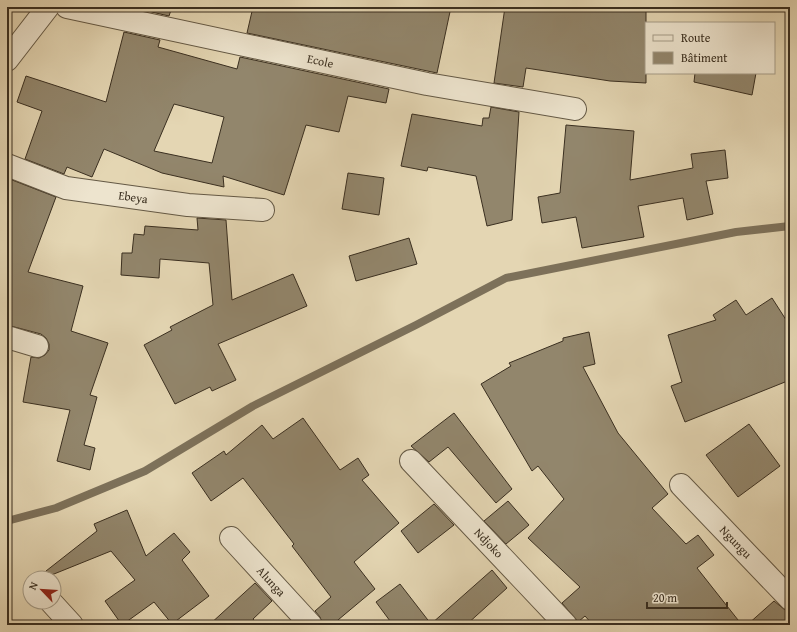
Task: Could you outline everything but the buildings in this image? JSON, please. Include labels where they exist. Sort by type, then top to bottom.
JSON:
[{"type":"street","points":[[7,60],[48,7]]},
{"type":"street","name":"Ecole","points":[[67,7],[427,84],[575,109]]},
{"type":"street","name":"Ebeya","points":[[7,165],[66,188],[188,205],[263,210]]},
{"type":"street","points":[[7,338],[37,346]]},
{"type":"street","name":"Ndjoko","points":[[411,461],[566,625]]},
{"type":"street","name":"Ngungu","points":[[682,485],[790,598]]},
{"type":"street","name":"Alunga","points":[[231,538],[311,625]]},
{"type":"street","points":[[58,610],[72,625]]},
{"type":"waterway","points":[[7,521],[56,508],[145,471],[253,406],[416,325],[506,278],[736,232],[790,226]]}]
